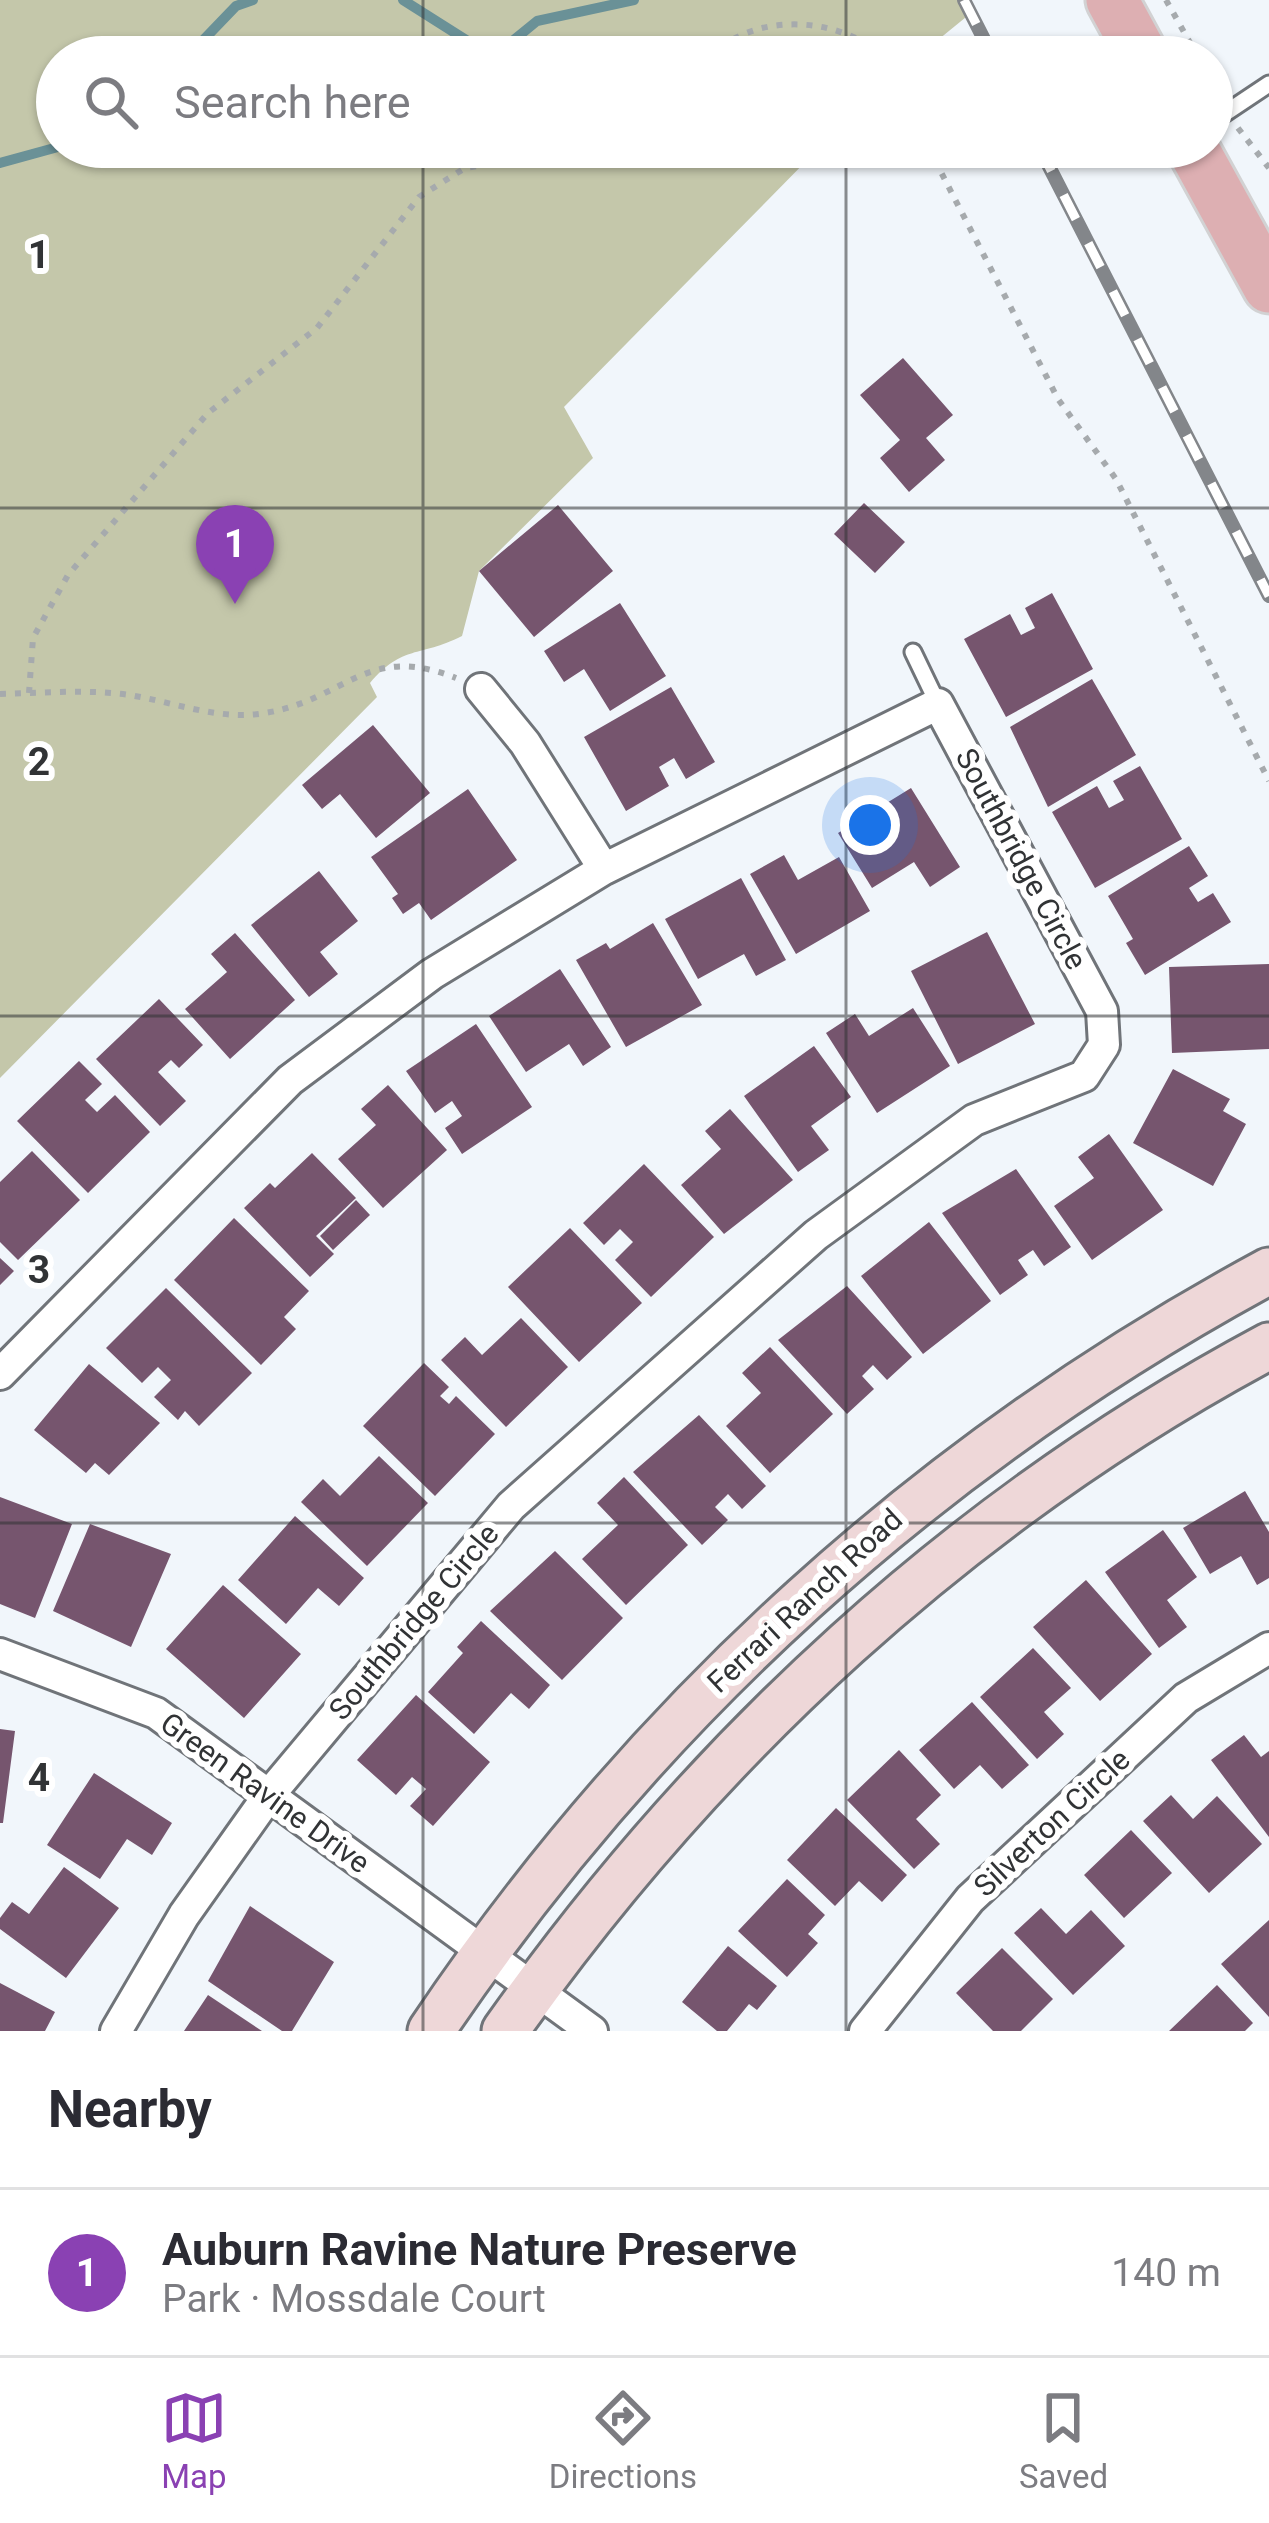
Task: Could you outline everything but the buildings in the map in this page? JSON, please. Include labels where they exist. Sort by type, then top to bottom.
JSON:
[{"type":"main road","points":[[1112,0],[1132,36]]},
{"type":"main road","points":[[1204,168],[1269,287]]},
{"type":"main road","name":"Ferrari Ranch Road","points":[[505,2031],[509,1972],[575,1834],[670,1728],[861,1546],[936,1484],[1069,1389],[1269,1271]]},
{"type":"main road","name":"Ferrari Ranch Road","points":[[431,2031],[509,1972],[840,1648],[1037,1490],[1167,1404],[1269,1346]]},
{"type":"street","points":[[481,689],[525,743],[604,868]]},
{"type":"street","points":[[0,1374],[290,1080],[431,974],[604,868],[938,704]]},
{"type":"street","name":"Southbridge Circle","points":[[116,2031],[184,1916],[269,1795],[511,1506],[816,1235],[974,1120],[1084,1076],[1104,1045],[1102,1011],[938,704]]},
{"type":"street","name":"Silverton Circle","points":[[865,2031],[970,1899],[1186,1698],[1269,1648]]},
{"type":"street","name":"Green Ravine Drive","points":[[0,1654],[156,1713],[592,2031]]},
{"type":"lane","points":[[1233,108],[1269,84]]},
{"type":"lane","points":[[913,652],[938,704]]},
{"type":"path","points":[[1166,0],[1186,36]]},
{"type":"path","points":[[735,36],[765,25],[845,36]]},
{"type":"path","points":[[29,693],[33,638],[68,575],[208,413],[317,328],[419,197],[465,168]]},
{"type":"path","points":[[939,168],[1058,399],[1116,478],[1269,781]]},
{"type":"path","points":[[0,694],[111,694],[223,713],[263,714],[307,701],[379,667],[401,664],[422,665],[481,689]]},
{"type":"green space","points":[[0,0],[964,0],[971,13],[943,36],[36,36],[36,168],[799,168],[564,407],[593,458],[479,571],[462,636],[402,657],[382,671],[370,683],[377,697],[0,1078]]},
{"type":"waterway","points":[[207,36],[236,6],[253,0]]},
{"type":"waterway","points":[[403,0],[460,36]]},
{"type":"waterway","points":[[519,36],[537,21],[634,0]]},
{"type":"waterway","points":[[0,163],[36,153]]},
{"type":"railway","points":[[964,0],[982,36]]},
{"type":"railway","points":[[1050,168],[1269,596]]},
{"type":"place","name":"Auburn Ravine Nature Preserve","points":[[235,604]]}]
